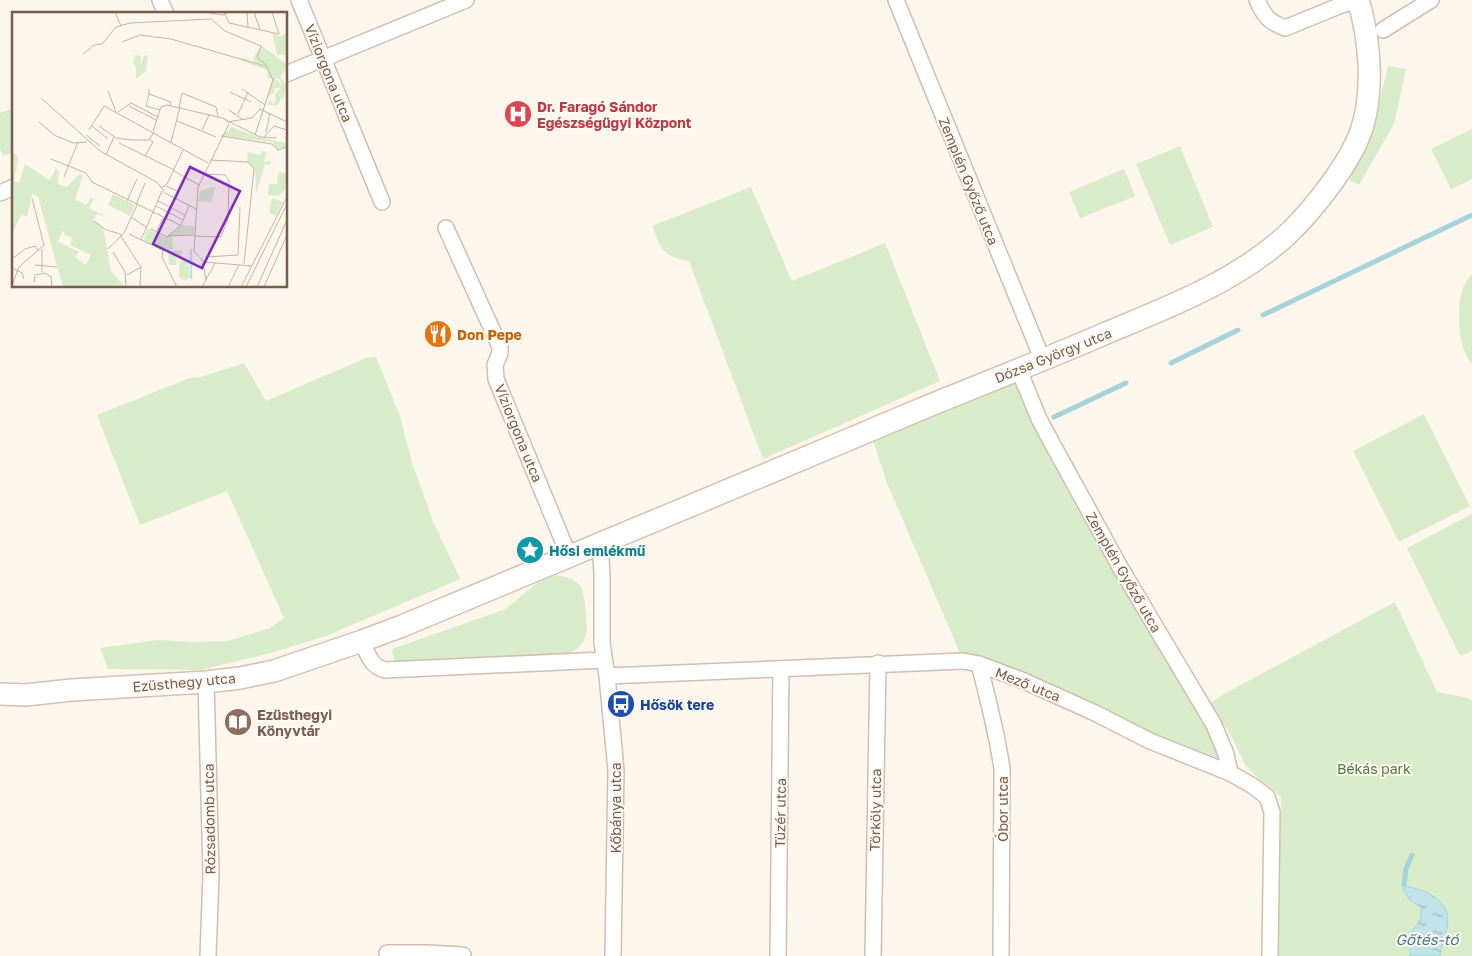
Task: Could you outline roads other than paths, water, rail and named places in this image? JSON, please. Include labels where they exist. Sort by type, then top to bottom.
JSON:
[{"type":"street","points":[[160,0],[165,12]]},
{"type":"street","name":"Víziorgona utca","points":[[299,0],[382,202]]},
{"type":"street","points":[[288,73],[466,0]]},
{"type":"street","name":"Zemplén Győző utca","points":[[896,0],[1042,361]]},
{"type":"street","points":[[1260,7],[1273,23],[1285,28],[1357,0]]},
{"type":"street","name":"Dózsa György utca","points":[[600,543],[1157,313],[1216,284],[1265,253],[1295,227],[1314,205],[1334,179],[1362,128],[1366,112],[1375,32],[1363,16],[1357,0]]},
{"type":"street","points":[[1375,32],[1431,0]]},
{"type":"street","points":[[0,193],[12,188]]},
{"type":"street","name":"Víziorgona utca","points":[[446,228],[500,347],[499,357],[495,365],[496,379],[569,556]]},
{"type":"street","name":"Zemplén Győző utca","points":[[1019,370],[1039,419],[1057,453],[1120,567],[1214,725],[1226,754],[1230,773]]},
{"type":"street","points":[[362,641],[370,659],[380,669],[385,670],[604,660],[600,543]]},
{"type":"street","name":"Ezüsthegy utca","points":[[0,694],[25,696],[72,690],[206,682],[274,671],[362,641],[600,543]]},
{"type":"street","name":"Kőbánya utca","points":[[604,660],[616,770],[613,956]]},
{"type":"street","name":"Mező utca","points":[[607,676],[878,663],[963,661],[979,664],[1024,681],[1095,712],[1150,741],[1230,773],[1253,786],[1267,797],[1272,812],[1270,956]]},
{"type":"street","name":"Törköly utca","points":[[873,956],[878,663]]},
{"type":"street","name":"Óbor utca","points":[[979,664],[992,711],[1002,769],[1001,956]]},
{"type":"street","name":"Tüzér utca","points":[[778,956],[781,669]]},
{"type":"street","name":"Rózsadomb utca","points":[[206,682],[211,874],[208,956]]},
{"type":"street","points":[[387,953],[426,953],[463,956]]},
{"type":"water","name":"Gőtés-tó","points":[[1404,885],[1433,896],[1445,908],[1448,919],[1440,956],[1410,956],[1411,933],[1420,920],[1422,908],[1410,900],[1403,890]]},
{"type":"waterway","points":[[1263,315],[1472,215]]},
{"type":"waterway","points":[[1171,363],[1238,330]]},
{"type":"waterway","points":[[1054,417],[1126,383]]},
{"type":"waterway","points":[[1404,885],[1406,869],[1412,855]]},
{"type":"place","name":"Dr. Faragó Sándor Egészségügyi Központ","points":[[518,114]]},
{"type":"place","name":"Don Pepe","points":[[438,334]]},
{"type":"place","name":"Hősi emlékmű","points":[[530,550]]},
{"type":"place","name":"Hősök tere","points":[[621,704]]},
{"type":"place","name":"Ezüsthegyi Könyvtár","points":[[238,722]]},
{"type":"park label","name":"Békás park","points":[[1374,768]]}]
